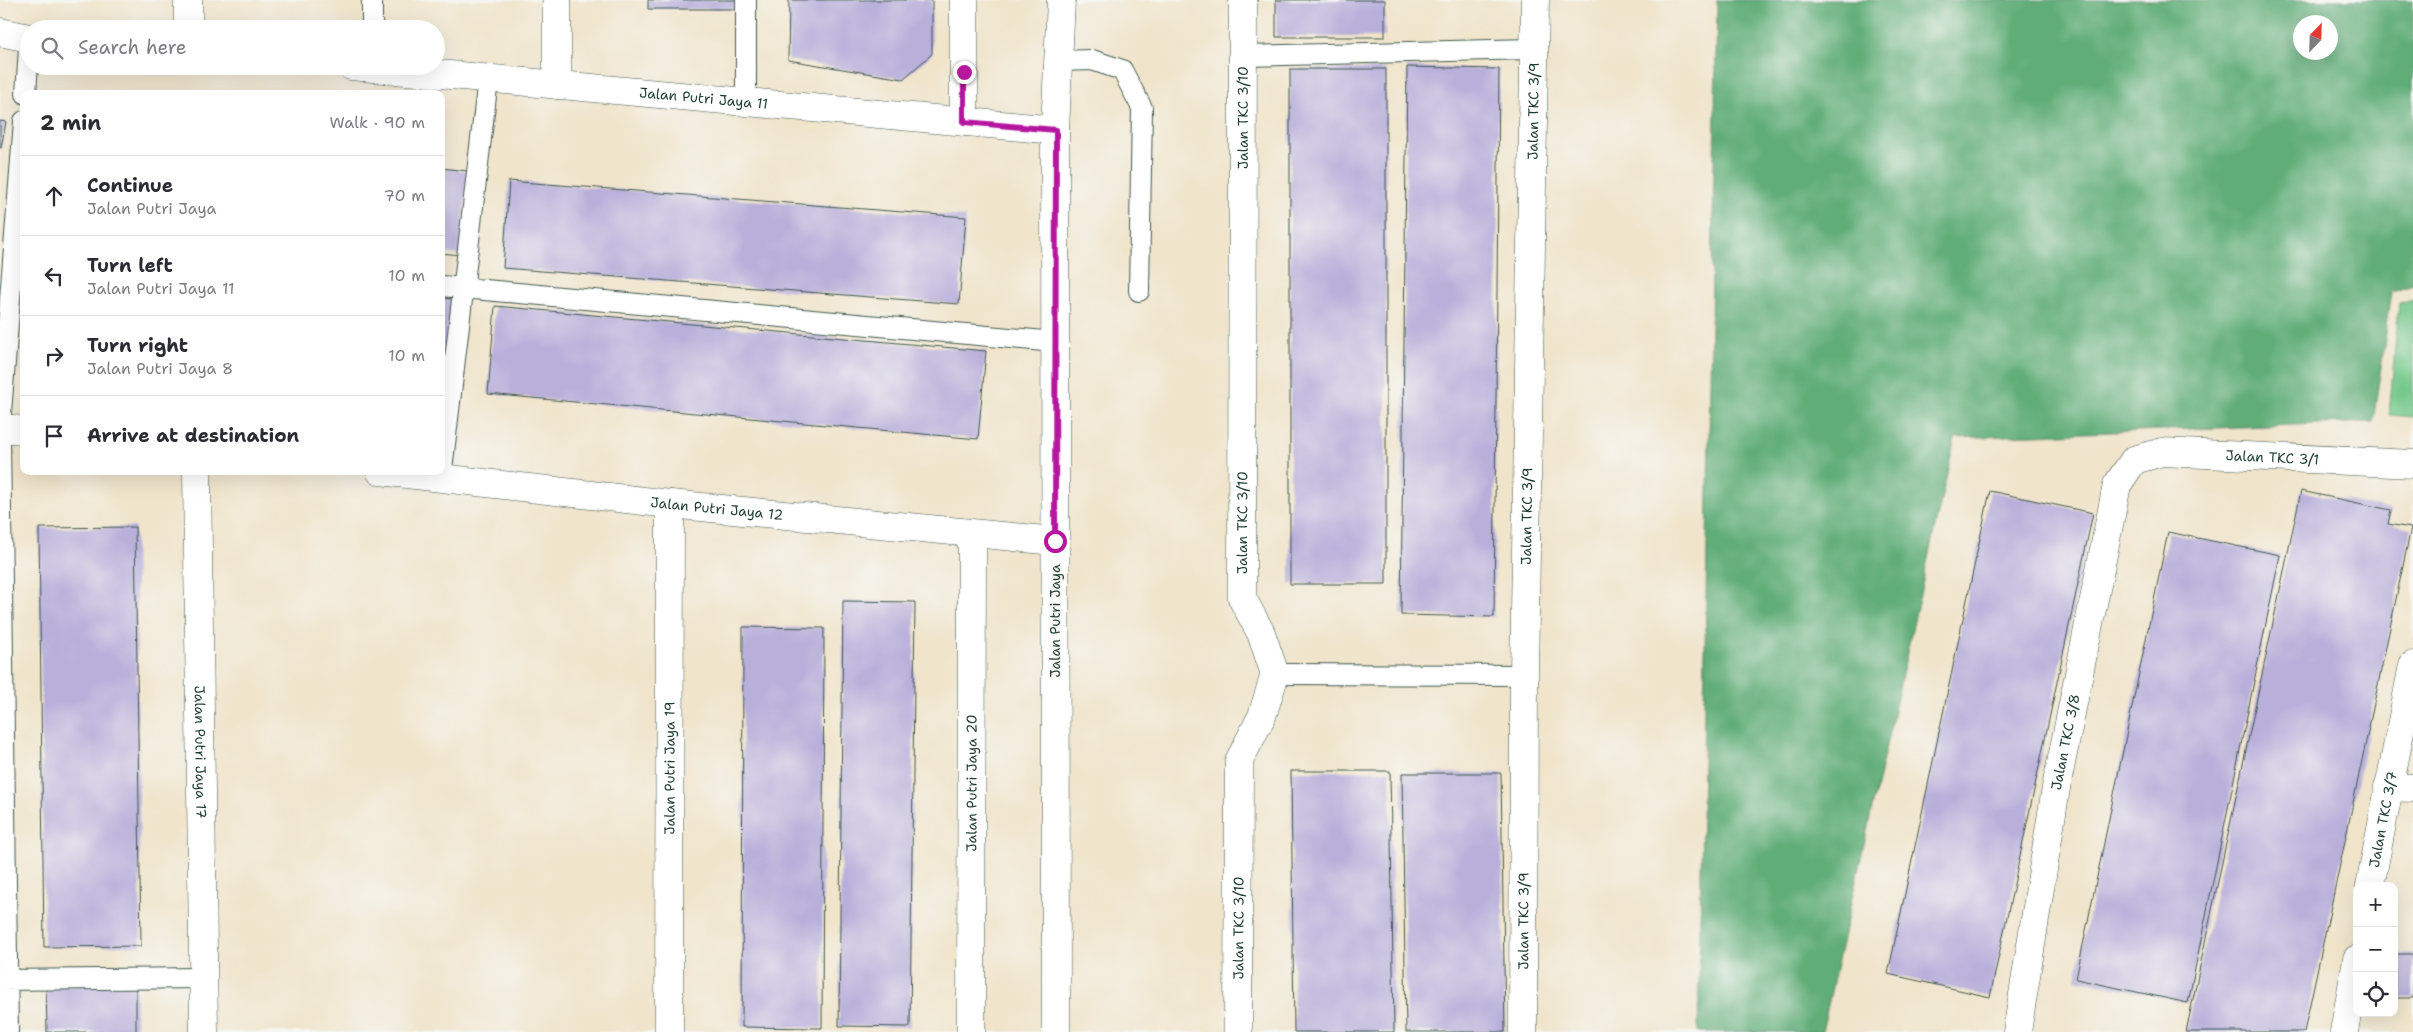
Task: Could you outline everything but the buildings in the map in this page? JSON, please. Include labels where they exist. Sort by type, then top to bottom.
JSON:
[{"type":"street","points":[[188,0],[188,20]]},
{"type":"street","points":[[557,0],[557,85]]},
{"type":"street","points":[[964,0],[964,122]]},
{"type":"street","name":"Jalan Putri Jaya","points":[[1056,1032],[1056,130],[1061,0]]},
{"type":"street","name":"Jalan TKC 3/10","points":[[1238,1032],[1239,761],[1262,716],[1275,674],[1262,634],[1242,598],[1243,0]]},
{"type":"street","name":"Jalan TKC 3/9","points":[[1523,1032],[1524,675],[1535,0]]},
{"type":"street","points":[[0,32],[20,36]]},
{"type":"street","name":"Jalan Putri Jaya 11","points":[[445,75],[1056,130]]},
{"type":"street","points":[[0,427],[20,430]]},
{"type":"street","name":"Jalan TKC 3/1","points":[[2134,460],[2162,452],[2413,464]]},
{"type":"street","name":"Jalan TKC 3/8","points":[[2017,1032],[2056,788],[2113,504],[2117,485],[2134,460]]},
{"type":"street","name":"Jalan Putri Jaya 17","points":[[197,475],[204,1032]]},
{"type":"street","name":"Jalan Putri Jaya 12","points":[[415,475],[670,504],[1055,541]]},
{"type":"street","name":"Jalan Putri Jaya 19","points":[[669,1032],[670,504]]},
{"type":"street","name":"Jalan Putri Jaya 20","points":[[971,1032],[972,534]]},
{"type":"street","name":"Jalan TKC 3/7","points":[[2371,882],[2400,788],[2413,665]]},
{"type":"street","points":[[2344,1032],[2355,972]]},
{"type":"lane","points":[[372,0],[372,20]]},
{"type":"lane","points":[[746,0],[746,102]]},
{"type":"lane","points":[[1244,56],[1534,49]]},
{"type":"lane","points":[[1058,61],[1092,60],[1122,70],[1142,108],[1139,291]]},
{"type":"lane","points":[[26,90],[27,75]]},
{"type":"lane","points":[[445,443],[488,79]]},
{"type":"lane","points":[[0,427],[20,165]]},
{"type":"lane","points":[[445,286],[1055,342]]},
{"type":"lane","points":[[0,438],[4,980],[8,1032]]},
{"type":"lane","points":[[1275,674],[1524,675]]},
{"type":"lane","points":[[4,980],[203,978]]},
{"type":"green space","points":[[1717,0],[2413,0],[2413,284],[2392,291],[2373,422],[1955,438],[1822,1032],[1698,1032]]},
{"type":"green space","points":[[2413,300],[2413,417],[2389,415],[2399,304]]},
{"type":"route","points":[[964,72],[964,122],[1056,130],[1055,541]]}]
